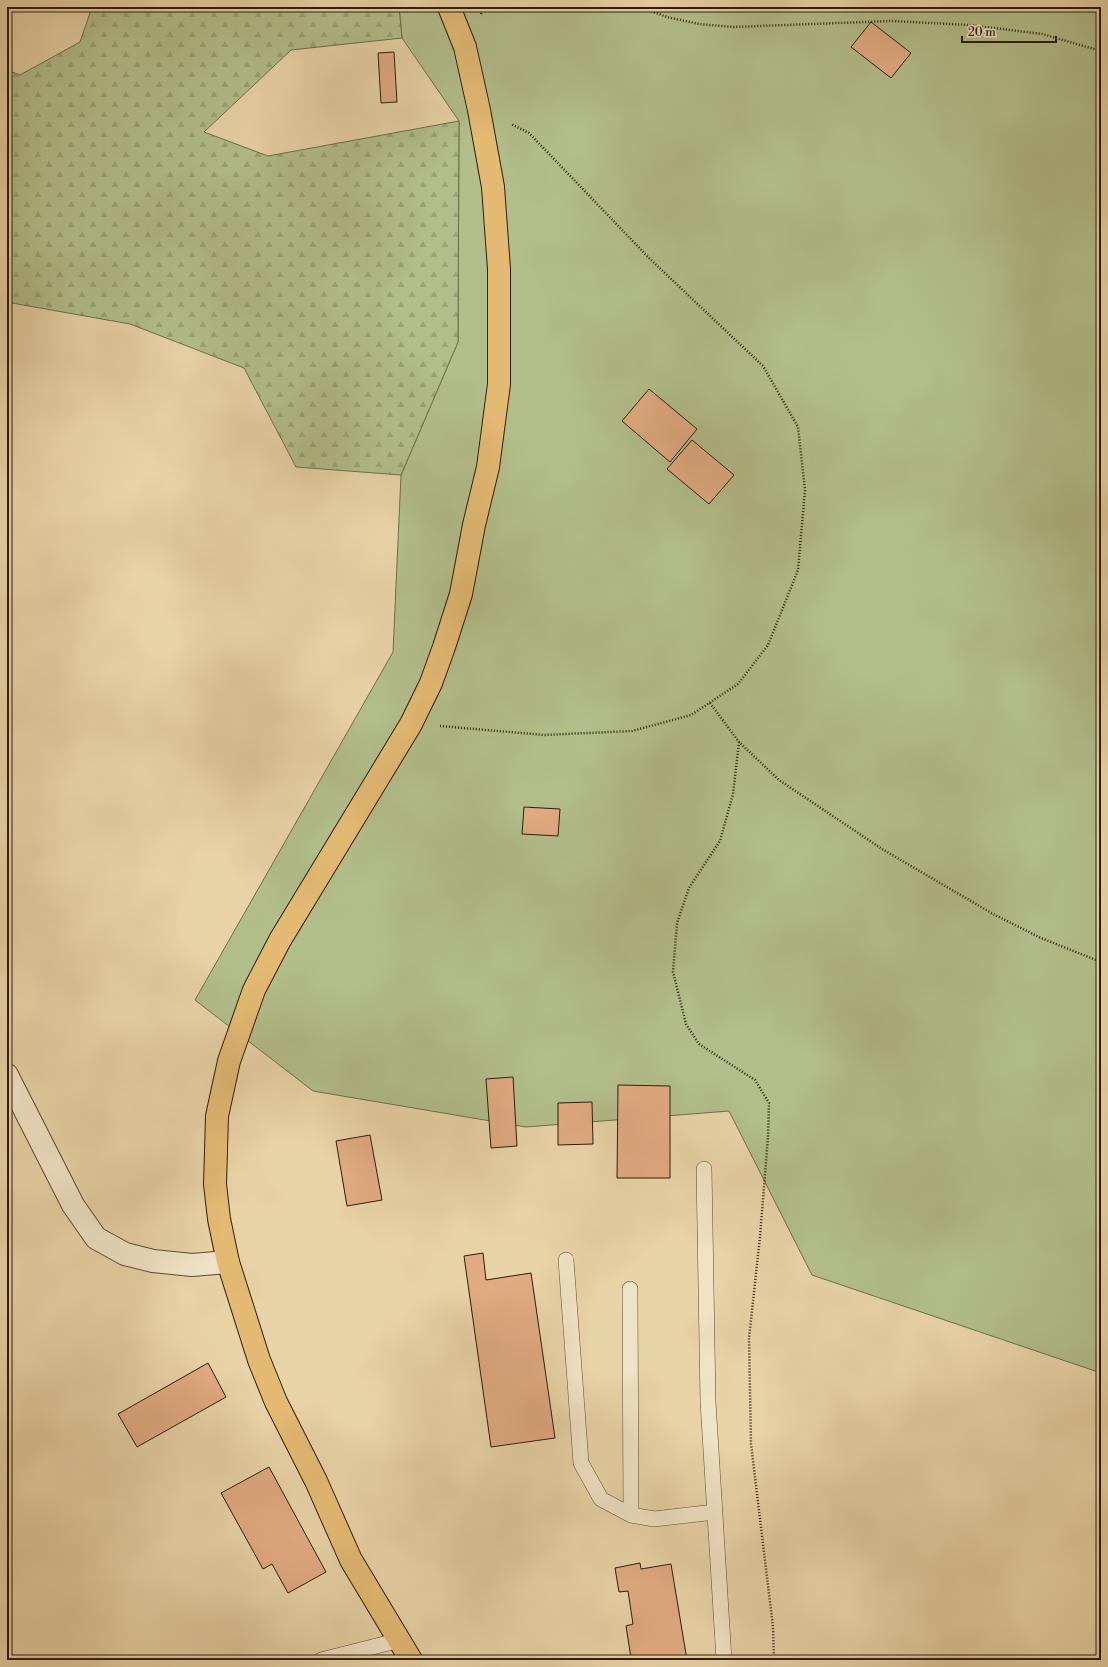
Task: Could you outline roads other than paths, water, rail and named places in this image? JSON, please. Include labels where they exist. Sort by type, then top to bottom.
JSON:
[{"type":"main road","points":[[411,1660],[351,1560],[316,1481],[276,1402],[257,1353],[228,1262],[219,1219],[214,1184],[217,1116],[228,1061],[254,990],[280,940],[411,724],[439,661],[461,594],[474,525],[488,467],[498,384],[498,269],[493,187],[479,110],[465,47],[450,7]]},
{"type":"street","points":[[7,1075],[73,1205],[96,1238],[125,1254],[153,1261],[192,1265],[228,1262]]},
{"type":"lane","points":[[704,1169],[708,1402],[724,1660]]},
{"type":"lane","points":[[566,1260],[581,1463],[601,1499],[631,1515],[654,1519],[715,1512]]},
{"type":"lane","points":[[630,1289],[631,1515]]},
{"type":"lane","points":[[321,1660],[400,1640]]}]
